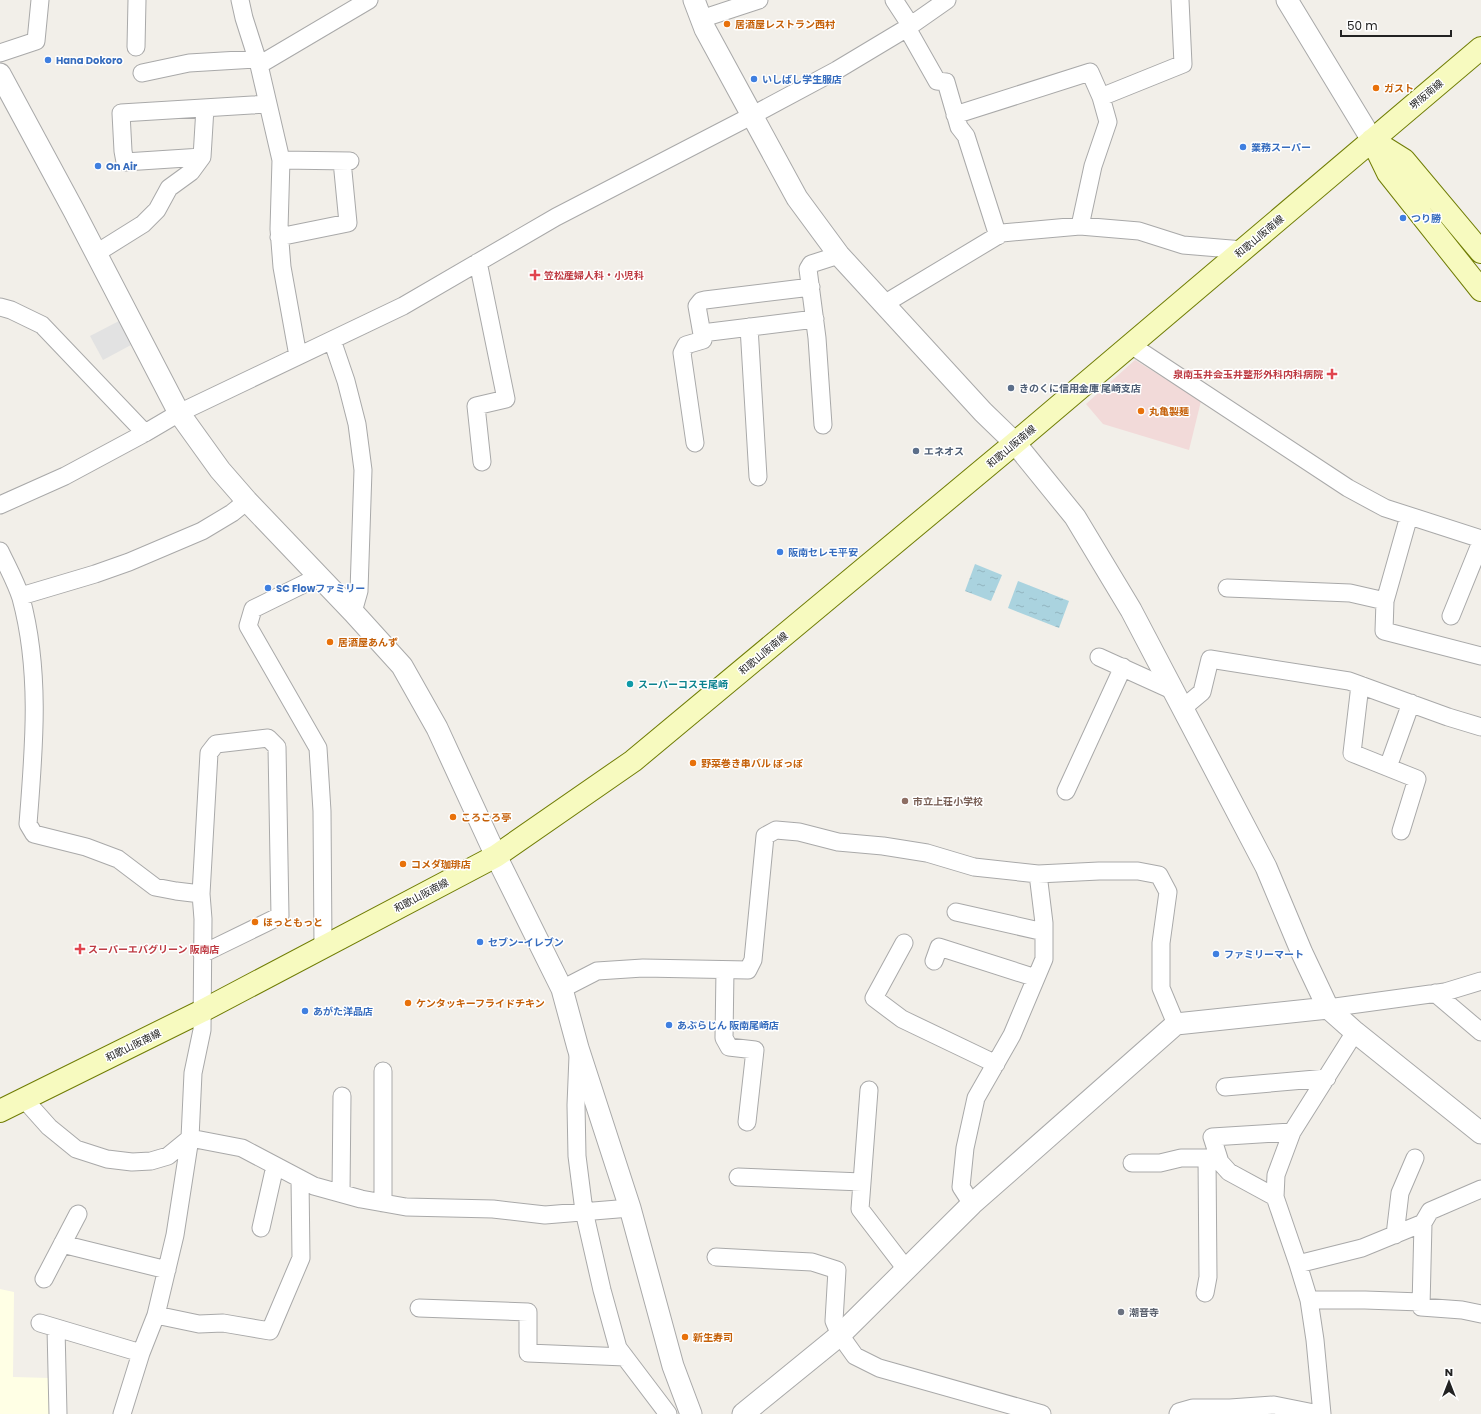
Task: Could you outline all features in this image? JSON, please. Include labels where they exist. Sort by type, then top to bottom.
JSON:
[{"type":"main road","name":"堺阪南線","points":[[1372,140],[1481,48]]},
{"type":"main road","name":"和歌山阪南線","points":[[0,1110],[202,1011],[496,856],[633,761],[1015,444],[1372,140]]},
{"type":"main road","points":[[1372,140],[1404,160],[1481,252]]},
{"type":"main road","points":[[1372,140],[1388,173],[1481,290]]},
{"type":"street","points":[[0,53],[36,41],[40,0]]},
{"type":"street","points":[[136,47],[137,0]]},
{"type":"street","points":[[240,0],[258,62],[281,160],[279,237],[282,267],[298,356]]},
{"type":"street","points":[[142,73],[189,63],[258,62],[369,0]]},
{"type":"street","points":[[694,0],[705,29],[797,198],[839,255],[982,412],[1015,444],[1075,517],[1131,610],[1266,867],[1302,953],[1328,1008],[1355,1032],[1481,1133]]},
{"type":"street","points":[[701,19],[759,0]]},
{"type":"street","points":[[894,0],[937,81],[946,82],[959,127],[966,136],[998,236]]},
{"type":"street","points":[[0,505],[64,476],[145,433],[179,413],[403,306],[556,217],[837,70],[909,27],[947,0]]},
{"type":"street","points":[[1102,97],[1183,64],[1180,0]]},
{"type":"street","points":[[1287,0],[1372,140]]},
{"type":"street","points":[[955,115],[1090,72],[1102,97],[1108,122],[1093,166],[1080,226]]},
{"type":"street","points":[[0,74],[179,413],[220,470],[247,501],[353,612],[402,666],[437,728],[496,856],[562,989],[578,1048],[630,1208],[673,1366],[690,1414]]},
{"type":"street","points":[[202,157],[125,162],[121,113],[268,104]]},
{"type":"street","points":[[95,254],[143,224],[157,210],[169,188],[191,172],[202,157],[205,108]]},
{"type":"street","points":[[279,237],[348,223],[346,161],[281,160]]},
{"type":"street","points":[[884,304],[1002,233],[1080,226],[1139,231],[1183,245],[1243,250]]},
{"type":"street","points":[[823,425],[815,319],[809,265],[839,255]]},
{"type":"street","points":[[478,262],[506,399],[476,406],[482,462]]},
{"type":"street","points":[[695,443],[682,353],[686,345],[703,340],[697,306],[701,301],[811,287]]},
{"type":"street","points":[[0,308],[11,310],[42,324],[145,433]]},
{"type":"street","points":[[702,333],[815,319]]},
{"type":"street","points":[[749,327],[758,477]]},
{"type":"street","points":[[332,340],[346,381],[357,424],[363,470],[359,591],[353,612]]},
{"type":"street","points":[[1131,344],[1348,488],[1385,508],[1481,541],[1451,616]]},
{"type":"street","points":[[21,596],[95,574],[129,562],[202,531],[232,513],[247,501]]},
{"type":"street","points":[[1409,516],[1385,601],[1384,630],[1481,656]]},
{"type":"street","points":[[0,550],[21,596],[29,634],[33,667],[35,733],[28,824],[34,834],[86,847],[118,859],[155,886],[176,891],[201,894]]},
{"type":"street","points":[[318,577],[252,609],[248,626],[318,748],[322,811],[323,947]]},
{"type":"street","points":[[1227,588],[1350,593],[1385,601]]},
{"type":"street","points":[[1099,657],[1123,667],[1179,700],[1202,692],[1210,659],[1349,681],[1481,727]]},
{"type":"street","points":[[1066,791],[1123,667]]},
{"type":"street","points":[[1360,685],[1352,753],[1418,779],[1401,831]]},
{"type":"street","points":[[1388,767],[1411,703]]},
{"type":"street","points":[[122,1414],[141,1353],[156,1315],[175,1235],[190,1138],[193,1073],[202,1030],[202,954],[203,919],[201,894],[208,753],[216,744],[268,738],[277,747],[280,916],[202,954]]},
{"type":"street","points":[[562,989],[597,971],[643,968],[748,970],[753,960],[765,836],[776,830],[799,832],[838,842],[883,846],[927,853],[974,867],[1038,874],[1138,871],[1159,875],[1168,892],[1161,943],[1161,988],[1176,1024]]},
{"type":"street","points":[[972,1204],[961,1187],[964,1148],[976,1098],[1012,1035],[1044,959],[1044,932],[1038,874]]},
{"type":"street","points":[[956,912],[1044,932]]},
{"type":"street","points":[[904,943],[874,998],[902,1019],[996,1064]]},
{"type":"street","points":[[934,961],[939,947],[1036,978]]},
{"type":"street","points":[[725,970],[724,1038],[729,1046],[755,1050],[747,1122]]},
{"type":"street","points":[[743,1414],[840,1335],[972,1204],[1176,1024],[1328,1008],[1445,992],[1481,981]]},
{"type":"street","points":[[1435,993],[1481,1032]]},
{"type":"street","points":[[1178,1414],[1179,1412],[1193,1408],[1229,1411],[1274,1405],[1320,1414],[1315,1340],[1309,1300],[1275,1197],[1276,1175],[1292,1132],[1355,1032]]},
{"type":"street","points":[[578,1048],[576,1105],[577,1156],[584,1211],[602,1290],[618,1348],[668,1414]]},
{"type":"street","points":[[383,1071],[383,1203]]},
{"type":"street","points":[[1225,1087],[1326,1078]]},
{"type":"street","points":[[868,1090],[860,1209],[906,1269]]},
{"type":"street","points":[[341,1193],[342,1096]]},
{"type":"street","points":[[24,1098],[48,1127],[76,1149],[107,1159],[132,1162],[151,1161],[168,1156],[190,1138]]},
{"type":"street","points":[[1205,1293],[1208,1277],[1214,1160],[1212,1137],[1292,1132]]},
{"type":"street","points":[[190,1138],[242,1148],[314,1186],[361,1199],[406,1207],[493,1209],[545,1214],[630,1208]]},
{"type":"street","points":[[1132,1163],[1160,1163],[1182,1158],[1214,1160],[1230,1172],[1275,1197]]},
{"type":"street","points":[[1395,1235],[1400,1193],[1415,1158]]},
{"type":"street","points":[[261,1228],[275,1166]]},
{"type":"street","points":[[738,1177],[862,1182]]},
{"type":"street","points":[[156,1315],[199,1324],[222,1323],[270,1331],[301,1258],[300,1179]]},
{"type":"street","points":[[1481,1189],[1430,1211],[1423,1223],[1421,1302],[1421,1307],[1462,1310],[1481,1314]]},
{"type":"street","points":[[44,1279],[78,1214]]},
{"type":"street","points":[[1298,1264],[1362,1248],[1423,1223]]},
{"type":"street","points":[[62,1244],[167,1270]]},
{"type":"street","points":[[716,1257],[812,1262],[837,1270],[834,1321],[840,1335],[855,1356],[879,1368],[1042,1414]]},
{"type":"street","points":[[1309,1300],[1421,1302]]},
{"type":"street","points":[[419,1308],[528,1312],[528,1353],[625,1357]]},
{"type":"street","points":[[58,1414],[48,1326],[141,1353]]},
{"type":"shaded area","points":[[119,321],[131,345],[103,360],[90,336]]},
{"type":"shaded area","points":[[1135,360],[1201,401],[1189,450],[1103,424],[1086,404]]},
{"type":"shaded area","points":[[0,1289],[14,1292],[13,1377],[50,1378],[49,1414],[0,1414]]},
{"type":"water","points":[[975,564],[1002,575],[991,601],[965,591]]},
{"type":"water","points":[[1018,581],[1069,601],[1059,628],[1008,608]]},
{"type":"place","name":"居酒屋レストラン西村","points":[[727,24]]},
{"type":"place","name":"Hana Dokoro","points":[[48,60]]},
{"type":"place","name":"いしばし学生服店","points":[[754,79]]},
{"type":"place","name":"ガスト","points":[[1376,88]]},
{"type":"place","name":"業務スーパー","points":[[1243,147]]},
{"type":"place","name":"On Air","points":[[98,166]]},
{"type":"place","name":"つり勝","points":[[1403,218]]},
{"type":"place","name":"笠松産婦人科・小児科","points":[[535,275]]},
{"type":"place","name":"泉南玉井会玉井整形外科内科病院","points":[[1332,374]]},
{"type":"place","name":"きのくに信用金庫 尾崎支店","points":[[1011,388]]},
{"type":"place","name":"丸亀製麺","points":[[1141,411]]},
{"type":"place","name":"エネオス","points":[[916,451]]},
{"type":"place","name":"阪南セレモ平安","points":[[780,552]]},
{"type":"place","name":"SC Flowファミリー","points":[[268,588]]},
{"type":"place","name":"居酒屋あんず","points":[[330,642]]},
{"type":"place","name":"スーパーコスモ尾崎","points":[[630,684]]},
{"type":"place","name":"野菜巻き串バル ぽっぽ","points":[[693,763]]},
{"type":"place","name":"市立上荘小学校","points":[[905,801]]},
{"type":"place","name":"ころころ亭","points":[[453,817]]},
{"type":"place","name":"コメダ珈琲店","points":[[403,864]]},
{"type":"place","name":"ほっともっと","points":[[255,922]]},
{"type":"place","name":"セブン-イレブン","points":[[480,942]]},
{"type":"place","name":"スーパーエバグリーン 阪南店","points":[[80,949]]},
{"type":"place","name":"ファミリーマート","points":[[1216,954]]},
{"type":"place","name":"ケンタッキーフライドチキン","points":[[408,1003]]},
{"type":"place","name":"あがた洋品店","points":[[305,1011]]},
{"type":"place","name":"あぶらじん 阪南尾崎店","points":[[669,1025]]},
{"type":"place","name":"潮音寺","points":[[1121,1312]]},
{"type":"place","name":"新生寿司","points":[[685,1337]]}]
